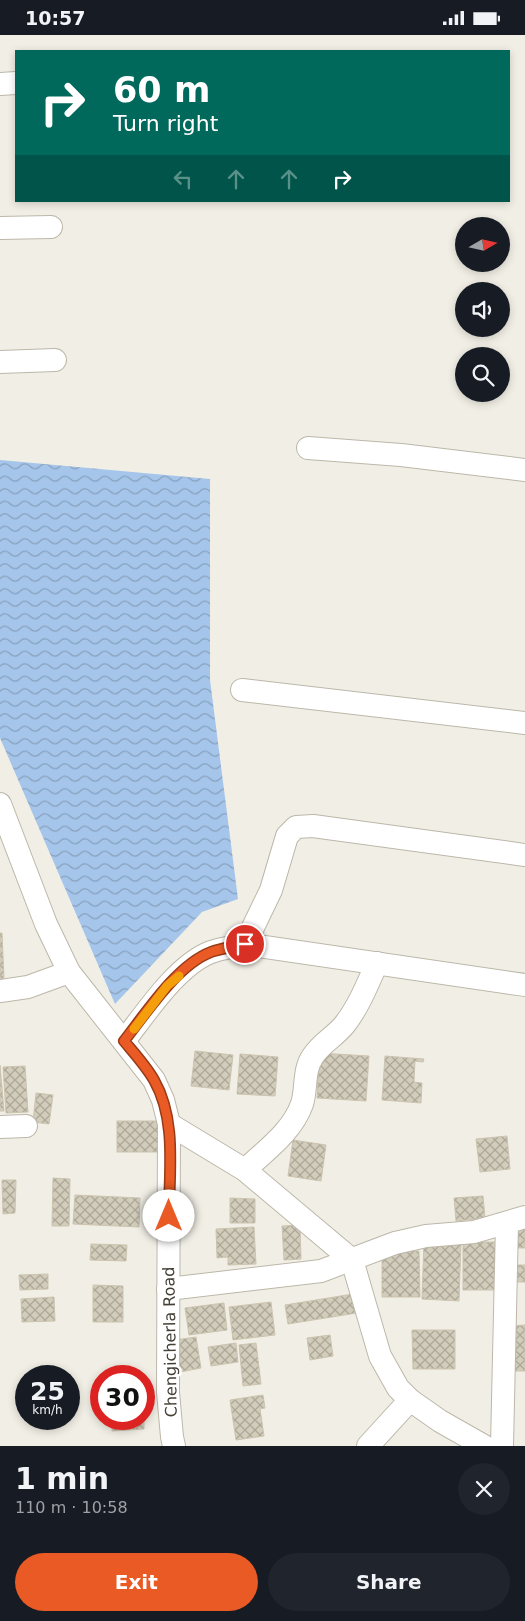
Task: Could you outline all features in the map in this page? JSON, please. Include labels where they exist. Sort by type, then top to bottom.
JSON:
[{"type":"street","points":[[0,84],[15,83]]},
{"type":"street","points":[[0,229],[51,227]]},
{"type":"street","points":[[0,362],[55,359]]},
{"type":"street","points":[[308,448],[401,455],[525,470]]},
{"type":"street","points":[[242,689],[525,723]]},
{"type":"street","name":"Chengicherla Road","points":[[0,803],[46,924],[69,971],[154,1080],[163,1100],[169,1124],[168,1392],[174,1446]]},
{"type":"street","points":[[245,944],[271,890],[287,836],[296,827],[313,826],[525,855]]},
{"type":"street","points":[[124,1041],[167,986],[190,966],[210,953],[245,944],[525,985]]},
{"type":"street","points":[[245,1170],[286,1131],[296,1118],[312,1057],[344,1025],[357,1007],[377,963]]},
{"type":"street","points":[[0,991],[28,987],[69,971]]},
{"type":"street","points":[[169,1124],[245,1170],[352,1260],[380,1356],[398,1388],[410,1400],[440,1421],[484,1446]]},
{"type":"street","points":[[0,1127],[26,1126]]},
{"type":"street","points":[[168,1289],[321,1271],[395,1243],[426,1236],[474,1232],[516,1220],[502,1446]]},
{"type":"street","points":[[368,1446],[410,1400]]},
{"type":"water","points":[[0,460],[210,479],[210,680],[238,899],[202,912],[115,1004],[0,738]]},
{"type":"building","points":[[0,933],[2,933],[4,978],[0,979]]},
{"type":"building","points":[[195,1051],[233,1055],[229,1090],[191,1086]]},
{"type":"building","points":[[319,1053],[369,1056],[366,1101],[317,1098]]},
{"type":"building","points":[[240,1054],[278,1057],[275,1096],[237,1094]]},
{"type":"building","points":[[385,1056],[424,1059],[423,1062],[415,1061],[414,1082],[422,1083],[421,1103],[382,1100]]},
{"type":"building","points":[[0,1065],[4,1111],[0,1111]]},
{"type":"building","points":[[25,1066],[28,1112],[6,1113],[3,1067]]},
{"type":"building","points":[[36,1093],[53,1095],[49,1124],[33,1122]]},
{"type":"building","points":[[117,1121],[158,1121],[158,1152],[117,1152]]},
{"type":"building","points":[[507,1136],[510,1169],[480,1172],[476,1139]]},
{"type":"building","points":[[293,1140],[326,1145],[321,1181],[288,1176]]},
{"type":"building","points":[[53,1178],[70,1179],[69,1226],[52,1226]]},
{"type":"building","points":[[2,1180],[16,1180],[15,1213],[3,1214]]},
{"type":"building","points":[[75,1195],[140,1198],[139,1227],[73,1224]]},
{"type":"building","points":[[483,1196],[485,1218],[456,1221],[454,1198]]},
{"type":"building","points":[[230,1198],[255,1199],[255,1223],[230,1223]]},
{"type":"building","points":[[300,1225],[301,1259],[284,1260],[282,1226]]},
{"type":"building","points":[[514,1225],[525,1225],[525,1248],[514,1248]]},
{"type":"building","points":[[254,1227],[256,1264],[228,1265],[228,1257],[217,1258],[216,1229]]},
{"type":"building","points":[[424,1242],[461,1243],[459,1301],[422,1299]]},
{"type":"building","points":[[463,1242],[498,1242],[498,1290],[463,1290]]},
{"type":"building","points":[[91,1244],[127,1245],[126,1261],[90,1260]]},
{"type":"building","points":[[382,1251],[419,1251],[420,1297],[382,1297]]},
{"type":"building","points":[[514,1265],[525,1265],[525,1282],[514,1282]]},
{"type":"building","points":[[48,1274],[48,1289],[20,1290],[19,1275]]},
{"type":"building","points":[[93,1285],[123,1286],[123,1322],[93,1322]]},
{"type":"building","points":[[359,1293],[363,1312],[288,1324],[285,1305]]},
{"type":"building","points":[[54,1297],[55,1321],[22,1322],[21,1299]]},
{"type":"building","points":[[271,1302],[275,1335],[233,1340],[229,1307]]},
{"type":"building","points":[[224,1303],[227,1330],[189,1335],[185,1308]]},
{"type":"building","points":[[525,1325],[525,1371],[512,1371],[509,1326]]},
{"type":"building","points":[[412,1330],[455,1330],[455,1369],[413,1369]]},
{"type":"building","points":[[330,1335],[333,1356],[310,1360],[307,1338]]},
{"type":"building","points":[[196,1337],[201,1368],[180,1372],[175,1340]]},
{"type":"building","points":[[236,1343],[238,1362],[211,1366],[208,1347]]},
{"type":"building","points":[[256,1343],[261,1384],[243,1386],[239,1345]]},
{"type":"building","points":[[263,1395],[265,1408],[260,1409],[264,1436],[236,1440],[230,1400]]},
{"type":"slow traffic","points":[[134,1029],[167,986],[179,976]]},
{"type":"route","points":[[169,1216],[169,1124],[163,1100],[154,1080],[124,1041],[167,986],[190,966],[210,953],[245,944]]}]
